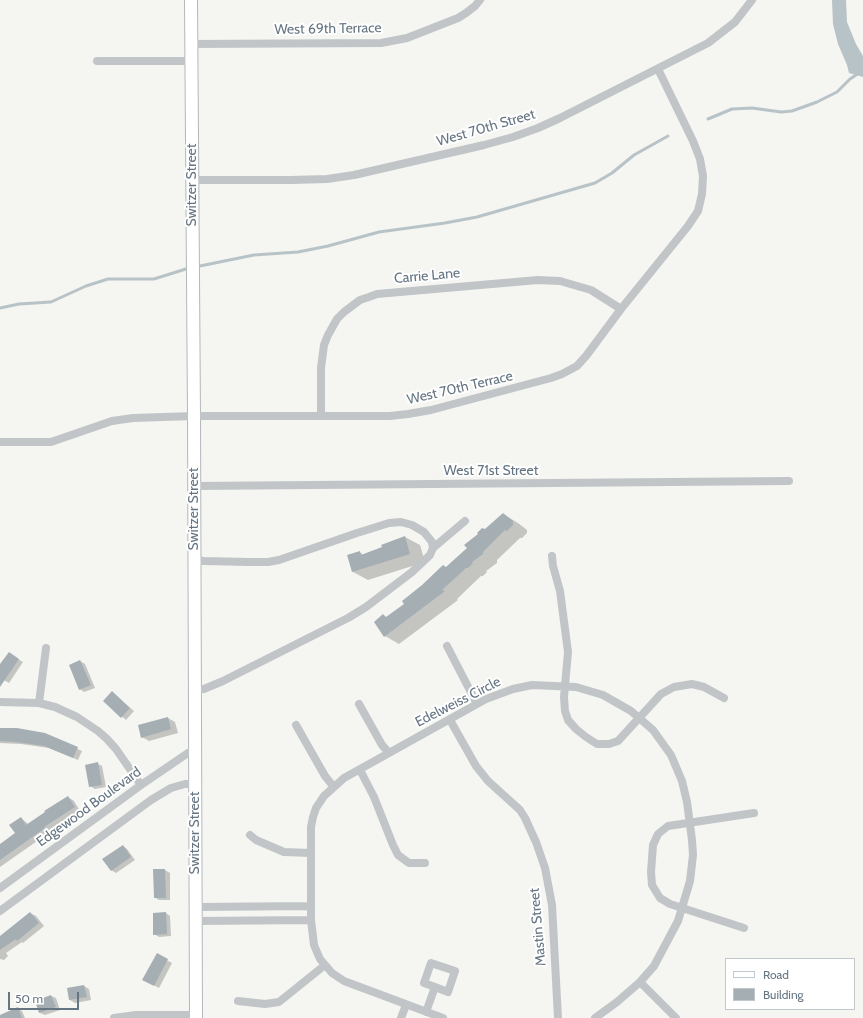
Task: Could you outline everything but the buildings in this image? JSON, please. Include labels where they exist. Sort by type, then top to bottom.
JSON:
[{"type":"street","name":"Switzer Street","points":[[190,0],[194,416],[196,1016]]},
{"type":"street","name":"West 69th Terrace","points":[[191,44],[380,43],[407,38],[458,18],[476,6],[480,0]]},
{"type":"street","name":"West 70th Street","points":[[192,180],[327,179],[369,172],[513,137],[545,125],[658,69],[708,42],[729,28],[744,13],[752,0]]},
{"type":"street","points":[[97,61],[191,61]]},
{"type":"street","name":"West 70th Terrace","points":[[0,442],[51,442],[112,421],[133,418],[194,416],[390,416],[408,414],[431,410],[552,378],[577,366],[688,226],[698,211],[702,194],[703,176],[700,159],[693,141],[658,69]]},
{"type":"street","name":"Carrie Lane","points":[[321,416],[321,368],[324,345],[328,335],[337,319],[344,312],[360,300],[369,296],[377,294],[530,281],[560,281],[591,290],[621,309]]},
{"type":"street","name":"West 71st Street","points":[[194,486],[789,481]]},
{"type":"street","points":[[194,690],[204,689],[223,681],[348,618],[366,607],[412,572],[430,555],[433,548],[465,521]]},
{"type":"street","points":[[194,560],[273,561],[357,533],[401,522],[412,525],[424,532],[432,542],[433,548]]},
{"type":"street","points":[[552,556],[553,566],[560,591],[568,652],[564,697],[565,711],[568,720],[586,737],[597,744],[610,744],[618,741],[662,694],[674,686],[692,684],[704,687],[724,698]]},
{"type":"street","points":[[447,646],[477,704]]},
{"type":"street","points":[[39,703],[46,648]]},
{"type":"street","name":"Edelweiss Circle","points":[[443,1018],[344,981],[332,973],[320,959],[314,945],[311,920],[310,853],[313,817],[316,808],[324,796],[344,778],[477,704],[513,689],[532,685],[576,687],[603,695],[620,704],[640,718],[653,730],[665,745],[676,766],[687,802],[693,855],[690,881],[678,921],[654,966],[640,982],[618,1002],[594,1018]]},
{"type":"street","points":[[0,702],[39,703],[55,707],[70,714],[98,731],[116,749],[141,785]]},
{"type":"street","points":[[359,704],[382,745],[390,753]]},
{"type":"street","name":"Mastin Street","points":[[450,720],[476,766],[488,781],[520,810],[526,818],[536,842],[545,868],[552,904],[558,1018]]},
{"type":"street","points":[[296,725],[325,776],[334,786]]},
{"type":"street","name":"Edgewood Boulevard","points":[[0,888],[141,785],[188,753],[194,752]]},
{"type":"street","points":[[360,770],[374,797],[398,855],[409,863],[425,863]]},
{"type":"street","points":[[0,911],[171,788],[185,784],[195,784]]},
{"type":"street","points":[[744,928],[670,904],[660,898],[652,885],[651,872],[653,845],[658,834],[668,826],[754,814]]},
{"type":"street","points":[[250,835],[256,840],[284,852],[310,853]]},
{"type":"street","points":[[196,907],[311,906]]},
{"type":"street","points":[[196,921],[311,920]]},
{"type":"street","points":[[238,1002],[265,1004],[279,1002],[325,965]]},
{"type":"street","points":[[640,982],[676,1018]]},
{"type":"street","points":[[426,1012],[435,987]]},
{"type":"street","points":[[401,1018],[406,1005]]},
{"type":"street","points":[[114,1018],[136,1015],[196,1016]]},
{"type":"shaded area","points":[[832,0],[846,0],[847,22],[856,44],[863,56],[863,77],[849,73],[838,44],[833,24]]},
{"type":"waterway","points":[[708,119],[732,109],[752,108],[781,112],[792,111],[817,102],[837,92],[850,79],[859,73]]},
{"type":"waterway","points":[[195,267],[254,255],[298,252],[328,246],[379,232],[477,217],[595,183],[612,173],[634,155],[668,136]]},
{"type":"waterway","points":[[0,308],[19,304],[51,302],[86,286],[108,279],[154,279],[189,268]]}]
